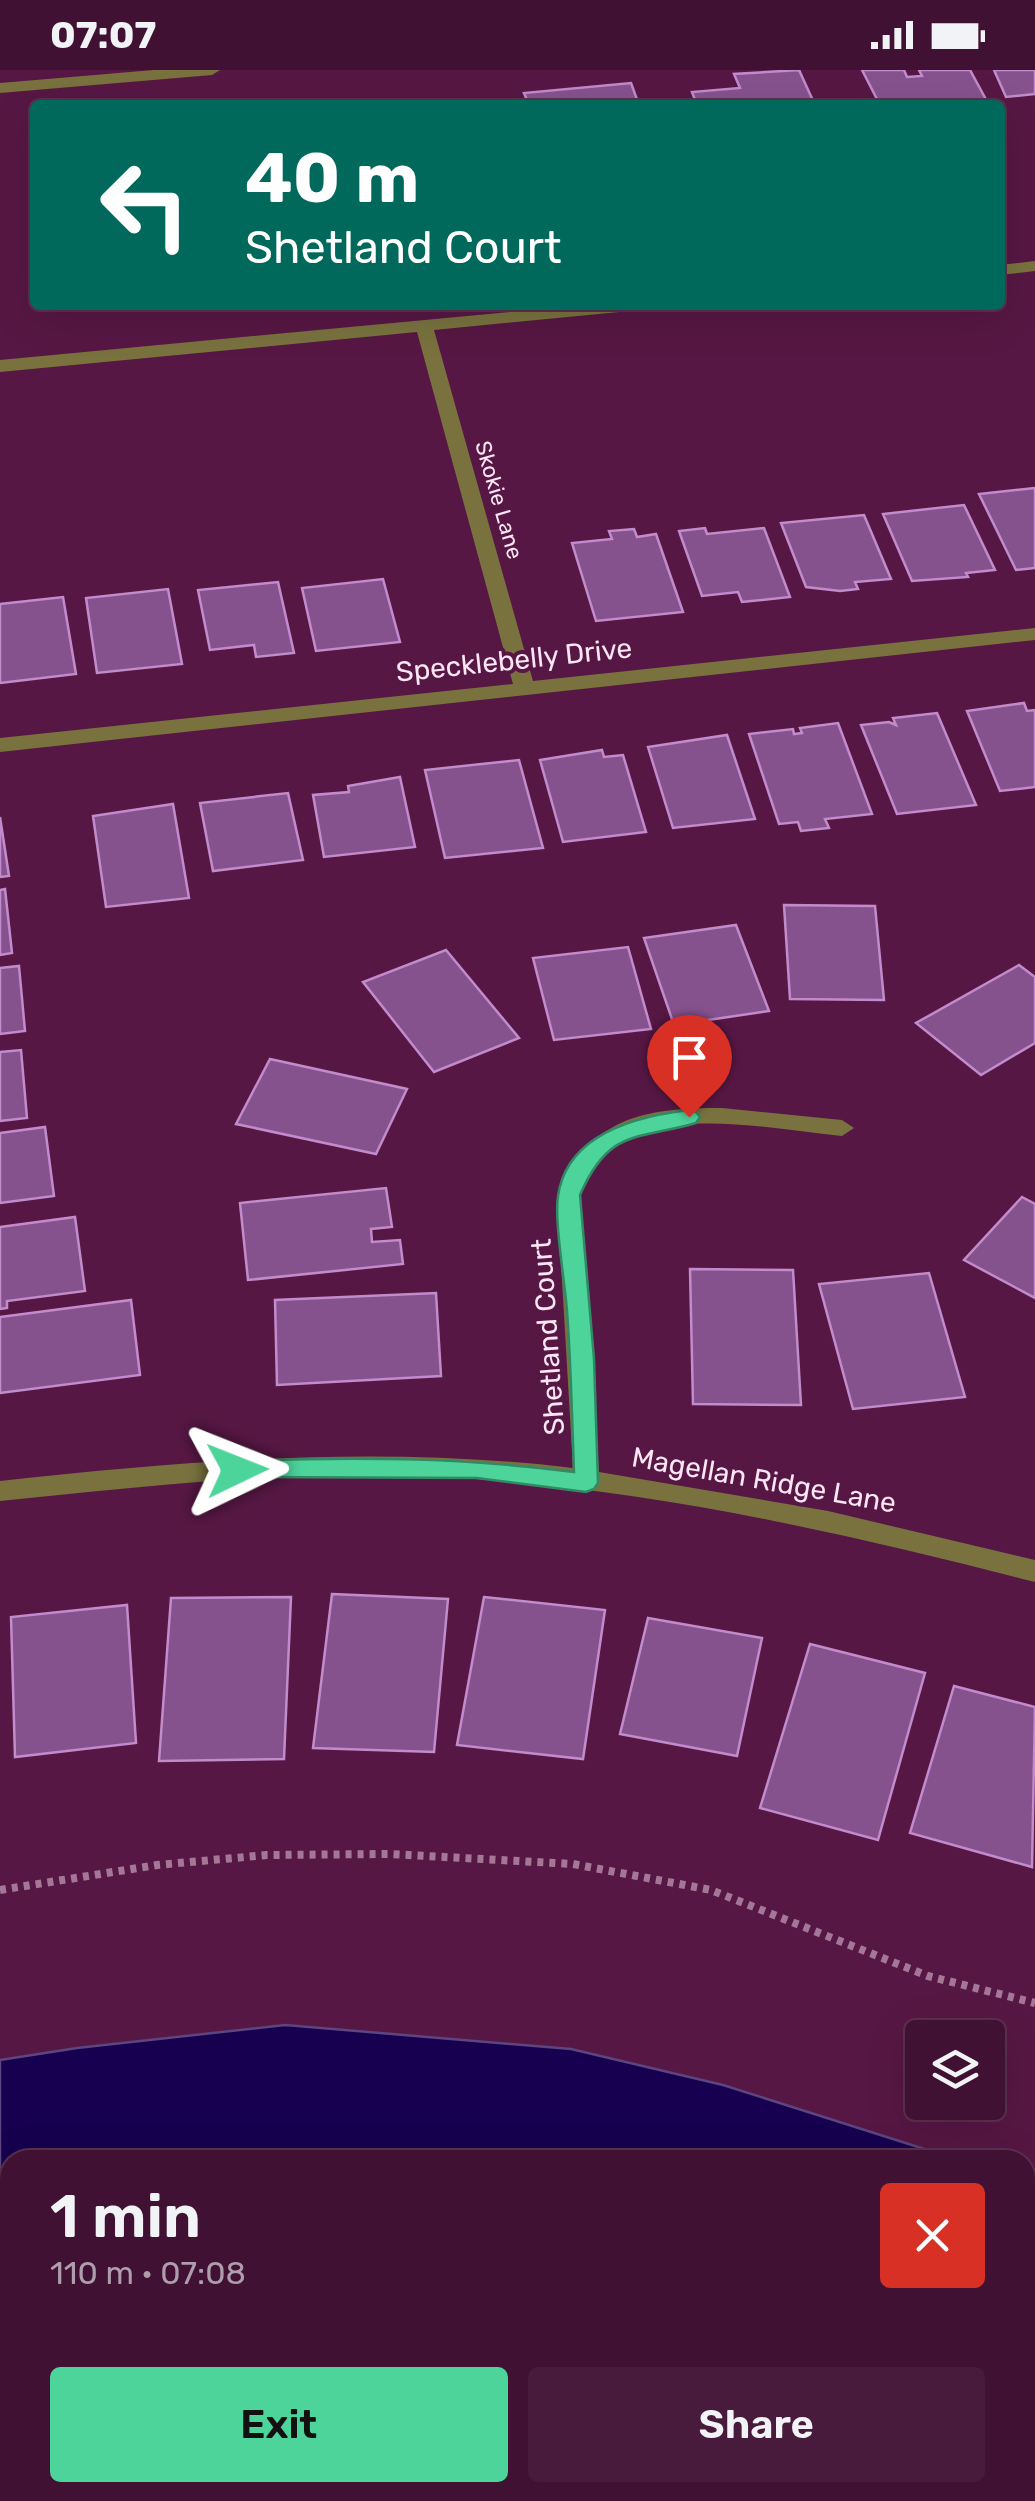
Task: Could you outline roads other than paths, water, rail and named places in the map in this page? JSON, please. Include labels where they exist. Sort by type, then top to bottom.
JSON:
[{"type":"street","points":[[0,88],[212,70]]},
{"type":"street","points":[[1005,269],[1035,266]]},
{"type":"street","points":[[0,366],[589,310]]},
{"type":"street","name":"Skokie Lane","points":[[424,326],[525,688]]},
{"type":"street","name":"Specklebelly Drive","points":[[0,745],[1035,634]]},
{"type":"street","name":"Shetland Court","points":[[586,1483],[581,1342],[569,1195],[581,1167],[609,1138],[650,1122],[689,1117],[842,1128]]},
{"type":"street","name":"Magellan Ridge Lane","points":[[0,1491],[167,1473],[378,1466],[477,1469],[675,1494],[867,1528],[1035,1571]]}]
